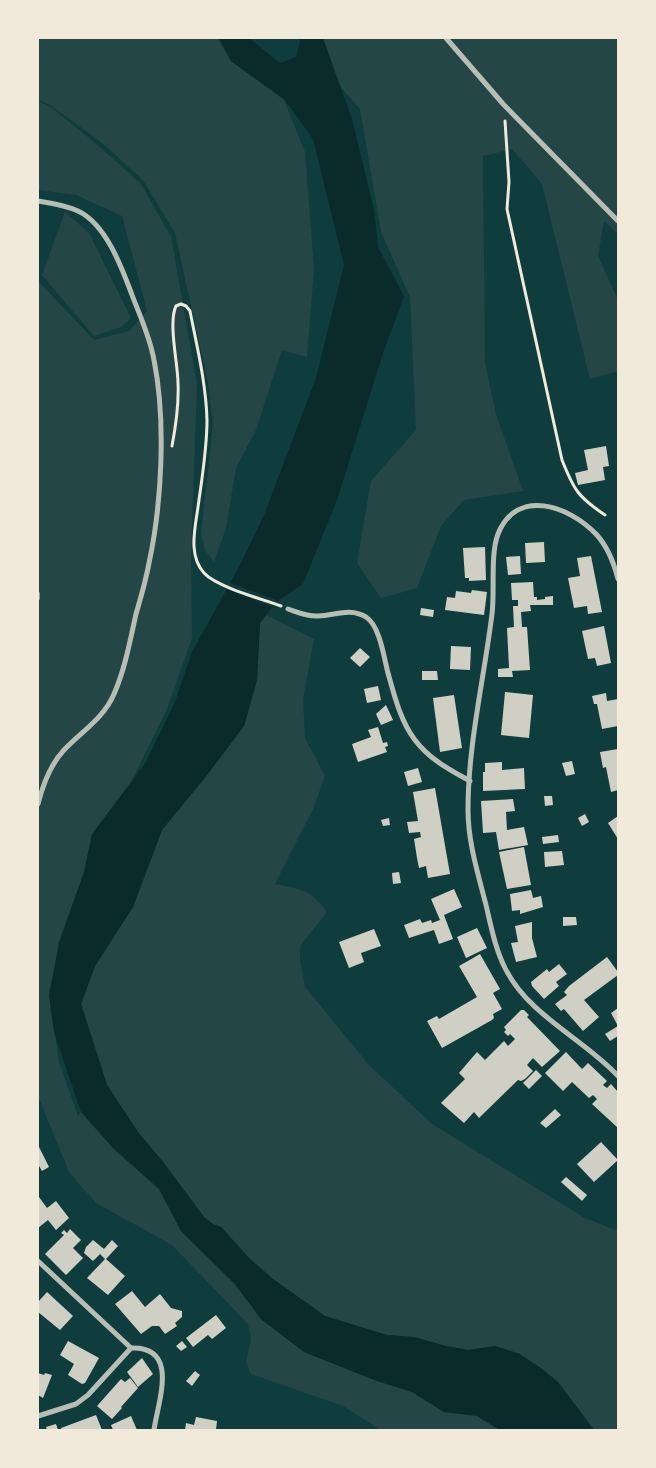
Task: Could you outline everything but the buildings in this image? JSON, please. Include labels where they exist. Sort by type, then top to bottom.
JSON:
[{"type":"street","points":[[446,38],[504,105],[618,221]]},
{"type":"street","points":[[38,201],[56,204],[80,212],[96,226],[108,241],[122,268],[154,358],[159,394],[160,423],[157,509],[150,562],[118,684],[106,710],[64,750],[54,763],[46,777],[38,804]]},
{"type":"street","points":[[618,579],[615,566],[606,548],[596,535],[578,519],[560,509],[528,506],[513,511],[503,524],[497,536],[494,555],[492,615],[476,721],[468,811],[471,842],[498,951],[505,968],[524,996],[539,1011],[593,1053],[618,1076]]},
{"type":"street","points":[[288,609],[315,616],[344,611],[353,612],[368,618],[374,626],[380,643],[399,707],[416,741],[441,764],[470,781]]},
{"type":"street","points":[[38,1261],[131,1348],[147,1349],[156,1354],[163,1368],[154,1430]]},
{"type":"street","points":[[38,1416],[76,1404],[94,1389],[131,1348]]},
{"type":"path","points":[[504,105],[508,182],[507,209],[562,460],[571,483],[584,501],[605,515]]},
{"type":"path","points":[[172,448],[178,408],[173,318],[176,306],[181,304],[190,311],[200,364],[207,420],[194,534],[194,552],[199,566],[217,582],[288,609]]},
{"type":"path","points":[[38,593],[38,599]]},
{"type":"shaded area","points":[[38,38],[217,38],[231,61],[284,100],[305,152],[314,269],[307,357],[282,350],[256,430],[236,468],[226,528],[214,562],[205,550],[201,534],[213,424],[208,382],[175,233],[143,180],[101,142],[50,105],[38,100]]},
{"type":"shaded area","points":[[219,38],[249,38],[280,63],[296,57],[300,42],[298,38],[323,38],[352,119],[374,210],[378,247],[404,296],[383,353],[337,500],[303,584],[276,602],[260,623],[257,680],[244,726],[162,830],[133,907],[95,966],[81,1004],[107,1085],[138,1132],[204,1217],[221,1227],[249,1258],[273,1279],[325,1316],[387,1335],[414,1337],[468,1350],[495,1346],[520,1354],[558,1382],[594,1430],[500,1430],[477,1416],[444,1412],[412,1392],[377,1381],[304,1352],[261,1319],[234,1283],[181,1231],[159,1189],[114,1149],[81,1112],[54,1032],[49,996],[59,942],[84,872],[92,834],[146,762],[175,702],[192,652],[239,567],[264,515],[316,378],[344,265],[313,139],[284,99],[231,61]]},
{"type":"shaded area","points":[[297,38],[618,38],[618,234],[604,221],[598,256],[618,300],[618,371],[590,379],[542,184],[512,149],[483,156],[485,363],[496,414],[523,491],[464,500],[441,526],[417,588],[381,598],[357,563],[371,481],[416,430],[410,297],[381,232],[360,109]]},
{"type":"shaded area","points":[[38,101],[51,107],[141,184],[171,237],[197,384],[191,553],[192,638],[167,709],[82,882],[49,990],[59,1062],[78,1116],[81,1112],[114,1149],[159,1189],[181,1231],[234,1283],[261,1319],[304,1352],[377,1381],[412,1392],[444,1412],[477,1416],[500,1430],[379,1430],[343,1406],[251,1374],[246,1362],[251,1339],[248,1324],[172,1245],[96,1203],[69,1172],[38,1096],[38,281],[94,340],[129,331],[147,311],[122,216],[76,195],[38,190]]},
{"type":"shaded area","points":[[65,212],[89,233],[131,318],[121,327],[94,336],[42,275]]},
{"type":"shaded area","points":[[266,615],[314,639],[303,699],[305,738],[325,776],[313,809],[275,884],[310,894],[327,912],[300,946],[300,960],[305,987],[369,1065],[432,1124],[585,1218],[618,1231],[618,1430],[594,1430],[558,1382],[519,1354],[495,1346],[468,1350],[414,1337],[387,1335],[325,1316],[273,1279],[249,1258],[221,1227],[204,1217],[138,1132],[107,1085],[81,1004],[95,966],[133,907],[162,830],[244,726],[257,680],[260,623]]},
{"type":"pier","points":[[228,582],[281,602],[275,608],[224,588]]}]
